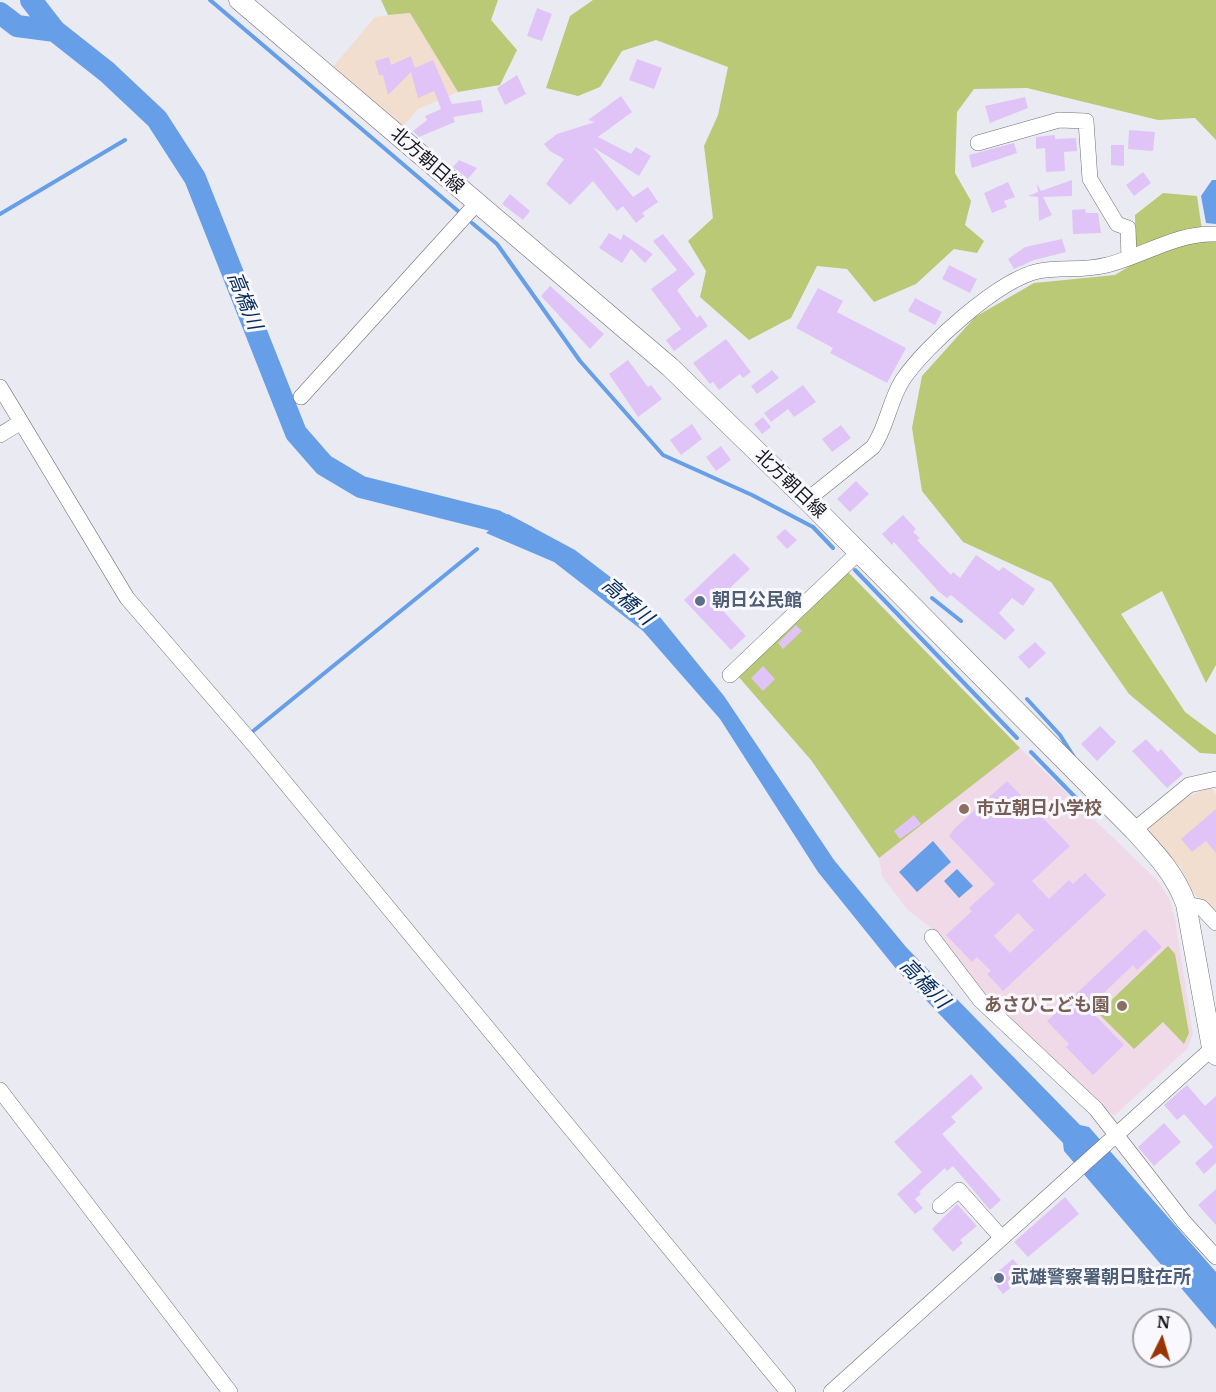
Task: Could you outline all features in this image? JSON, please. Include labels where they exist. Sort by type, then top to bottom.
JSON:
[{"type":"main road","name":"北方朝日線","points":[[239,0],[670,367],[807,500],[1134,830],[1165,864],[1178,884],[1186,904],[1215,1049]]},
{"type":"street","points":[[978,143],[1059,120],[1086,121],[1090,179],[1117,224],[1128,228],[1129,258]]},
{"type":"street","points":[[302,397],[477,203]]},
{"type":"street","points":[[807,500],[873,447],[881,436],[892,399],[904,378],[966,314],[1000,289],[1038,272],[1106,266],[1191,236],[1216,234]]},
{"type":"street","points":[[0,387],[127,598],[261,754],[788,1392]]},
{"type":"street","points":[[0,435],[21,422]]},
{"type":"street","points":[[730,675],[859,552]]},
{"type":"street","points":[[1134,830],[1190,785],[1216,779]]},
{"type":"street","points":[[1186,904],[1201,907],[1216,923]]},
{"type":"street","points":[[932,937],[981,1000],[1028,1047],[1068,1081],[1216,1257]]},
{"type":"street","points":[[831,1392],[1112,1136],[1215,1049]]},
{"type":"street","points":[[0,1090],[230,1392]]},
{"type":"street","points":[[940,1206],[959,1190],[1001,1237]]},
{"type":"shaded area","points":[[410,13],[458,92],[418,109],[400,130],[333,67],[375,17]]},
{"type":"shaded area","name":"市立朝日小学校","points":[[847,571],[1020,748],[1157,880],[1169,898],[1175,918],[1193,1034],[1187,1049],[1114,1116],[982,997],[935,931],[909,911],[882,877],[879,858],[811,760],[737,675]]},
{"type":"shaded area","points":[[1210,787],[1216,794],[1216,917],[1190,889],[1181,868],[1149,835],[1150,826],[1179,801]]},
{"type":"green space","points":[[381,0],[498,0],[491,20],[517,50],[500,85],[458,92],[410,13],[388,15]]},
{"type":"green space","points":[[593,0],[1216,0],[1216,140],[1195,118],[1158,120],[1027,88],[974,89],[957,112],[955,173],[971,201],[965,225],[984,241],[977,253],[954,249],[916,284],[874,302],[847,269],[817,266],[791,318],[749,340],[700,297],[706,271],[688,241],[713,218],[704,146],[718,115],[728,67],[656,40],[622,51],[600,87],[578,96],[546,88],[570,16]]},
{"type":"green space","points":[[1163,193],[1197,196],[1202,230],[1216,232],[1216,665],[1206,683],[1162,591],[1121,614],[1185,712],[1216,735],[1216,754],[1200,753],[1129,694],[1051,582],[963,542],[922,491],[912,428],[922,376],[975,317],[1034,283],[1115,275],[1136,262],[1135,215]]},
{"type":"green space","points":[[847,571],[1020,748],[879,858],[811,760],[737,675]]},
{"type":"green space","points":[[1168,946],[1175,954],[1189,1033],[1184,1044],[1163,1022],[1134,1049],[1098,1013]]},
{"type":"water","points":[[1212,180],[1216,180],[1216,224],[1206,223],[1201,196]]},
{"type":"water","points":[[508,514],[575,550],[655,611],[724,696],[834,860],[906,947],[1080,1125],[1089,1127],[1216,1272],[1216,1329],[1064,1151],[1063,1143],[897,970],[818,872],[720,719],[643,631],[554,562],[486,533]]},
{"type":"water","points":[[933,841],[951,862],[917,892],[899,872]]},
{"type":"water","points":[[957,869],[973,886],[959,898],[944,881]]},
{"type":"building","points":[[537,8],[552,14],[542,41],[527,36]]},
{"type":"building","points":[[411,56],[415,68],[433,60],[452,104],[481,100],[483,112],[453,117],[455,122],[419,137],[413,131],[427,120],[425,116],[441,109],[434,91],[418,98],[411,72],[388,95],[383,75],[379,75],[375,61],[389,57],[391,65]]},
{"type":"building","points":[[637,59],[662,68],[654,89],[629,80]]},
{"type":"building","points":[[517,75],[526,94],[505,105],[497,88]]},
{"type":"building","points":[[621,96],[632,112],[598,137],[631,154],[636,147],[651,156],[639,176],[593,147],[633,197],[648,187],[658,202],[642,213],[645,216],[636,223],[623,206],[617,211],[593,181],[570,205],[546,184],[564,159],[550,151],[544,144],[557,134],[595,122],[588,120]]},
{"type":"building","points":[[1025,97],[1028,108],[990,123],[985,106]]},
{"type":"building","points":[[1129,130],[1155,132],[1153,151],[1128,149]]},
{"type":"building","points":[[1055,135],[1055,139],[1076,138],[1077,151],[1064,152],[1065,171],[1046,172],[1045,148],[1036,149],[1036,137]]},
{"type":"building","points":[[1014,143],[1017,153],[972,168],[969,155]]},
{"type":"building","points":[[1111,145],[1124,145],[1124,166],[1111,165]]},
{"type":"building","points":[[459,160],[477,168],[468,179],[453,167]]},
{"type":"building","points":[[1143,172],[1151,183],[1134,196],[1126,185]]},
{"type":"building","points":[[1072,180],[1072,196],[1043,197],[1052,215],[1039,221],[1038,197],[1028,196],[1038,192],[1037,184],[1041,191]]},
{"type":"building","points":[[1008,182],[1015,197],[1004,201],[1007,207],[992,213],[984,193]]},
{"type":"building","points":[[510,194],[530,211],[523,220],[502,204]]},
{"type":"building","points":[[1085,209],[1086,213],[1098,213],[1101,233],[1073,234],[1072,210]]},
{"type":"building","points":[[609,233],[621,240],[623,234],[653,254],[645,263],[631,249],[622,263],[599,248]]},
{"type":"building","points":[[663,234],[695,274],[677,290],[697,318],[700,315],[708,326],[674,351],[666,340],[681,329],[651,289],[677,270],[653,241]]},
{"type":"building","points":[[1062,239],[1066,252],[1034,260],[1014,269],[1008,259],[1025,247]]},
{"type":"building","points":[[949,265],[977,279],[970,293],[942,279]]},
{"type":"building","points":[[550,286],[604,334],[590,349],[541,296]]},
{"type":"building","points":[[818,288],[843,301],[837,312],[906,348],[887,383],[830,353],[833,348],[796,328]]},
{"type":"building","points":[[915,298],[942,312],[935,325],[908,311]]},
{"type":"building","points":[[726,339],[751,372],[743,378],[740,374],[719,390],[713,382],[710,384],[693,363]]},
{"type":"building","points":[[628,360],[648,387],[651,385],[662,399],[638,417],[609,374]]},
{"type":"building","points":[[772,370],[779,378],[757,394],[751,386]]},
{"type":"building","points":[[803,385],[816,402],[794,417],[788,409],[771,422],[764,413]]},
{"type":"building","points":[[763,417],[771,427],[762,434],[754,424]]},
{"type":"building","points":[[692,424],[702,439],[681,455],[670,440]]},
{"type":"building","points":[[841,425],[851,438],[832,452],[822,439]]},
{"type":"building","points":[[721,446],[731,460],[716,471],[706,457]]},
{"type":"building","points":[[856,481],[869,494],[850,512],[837,499]]},
{"type":"building","points":[[903,515],[916,529],[913,532],[920,538],[917,540],[951,575],[953,572],[960,578],[976,555],[999,571],[1003,567],[1035,589],[1023,606],[1012,598],[999,613],[1015,630],[1005,640],[951,595],[947,598],[938,591],[894,542],[892,545],[882,534]]},
{"type":"building","points":[[785,529],[797,540],[787,549],[776,537]]},
{"type":"building","name":"朝日公民館","points":[[734,553],[750,569],[715,602],[746,636],[731,650],[684,600]]},
{"type":"building","points":[[796,625],[802,631],[783,649],[778,643]]},
{"type":"building","points":[[1035,642],[1046,653],[1029,669],[1018,657]]},
{"type":"building","points":[[763,666],[775,679],[763,691],[751,678]]},
{"type":"building","points":[[1100,726],[1116,742],[1097,761],[1081,744]]},
{"type":"building","points":[[1146,739],[1158,752],[1161,749],[1183,774],[1167,788],[1132,751]]},
{"type":"building","points":[[1007,781],[1070,846],[1032,881],[1049,899],[1069,880],[1073,884],[1085,873],[1106,895],[1003,991],[987,974],[991,971],[977,957],[972,962],[946,935],[972,911],[969,908],[995,884],[949,836]],"holes":[[[1018,913],[1034,930],[1010,953],[994,936]]]},
{"type":"building","points":[[1216,809],[1216,853],[1206,841],[1192,852],[1181,839]]},
{"type":"building","points":[[914,815],[921,824],[900,839],[894,831]]},
{"type":"building","points":[[1145,929],[1162,947],[1137,970],[1133,965],[1088,1008],[1124,1045],[1093,1075],[1066,1047],[1069,1044],[1047,1021]]},
{"type":"building","points":[[971,1074],[983,1088],[951,1117],[956,1122],[942,1134],[1001,1200],[990,1210],[953,1166],[947,1171],[945,1168],[919,1192],[921,1194],[915,1199],[923,1208],[915,1214],[897,1194],[922,1172],[894,1142]]},
{"type":"building","points":[[1187,1085],[1205,1106],[1216,1096],[1216,1163],[1204,1174],[1195,1163],[1213,1147],[1184,1114],[1177,1120],[1164,1105]]},
{"type":"building","points":[[1164,1123],[1181,1142],[1154,1166],[1138,1147]]},
{"type":"building","points":[[1216,1189],[1216,1225],[1198,1205]]},
{"type":"building","points":[[1065,1197],[1079,1214],[1028,1257],[1014,1242]]},
{"type":"building","points":[[957,1204],[977,1226],[960,1240],[963,1243],[953,1252],[932,1229]]},
{"type":"building","name":"武雄警察署朝日駐在所","points":[[1013,1259],[1026,1275],[1003,1294],[990,1278]]},
{"type":"waterway","points":[[31,0],[55,31]]},
{"type":"waterway","points":[[210,0],[458,211]]},
{"type":"waterway","name":"高橋川","points":[[0,13],[17,26],[55,31],[107,72],[157,119],[195,178],[296,433],[324,465],[361,487],[496,521],[526,536]]},
{"type":"waterway","points":[[0,214],[125,140]]},
{"type":"waterway","points":[[472,223],[497,244],[580,361],[663,455],[752,495],[813,527],[833,548]]},
{"type":"waterway","points":[[252,732],[477,549]]},
{"type":"waterway","points":[[855,570],[1017,738]]},
{"type":"waterway","points":[[932,598],[961,621]]},
{"type":"waterway","points":[[1027,699],[1060,735],[1074,757]]},
{"type":"waterway","points":[[1031,752],[1077,799]]},
{"type":"place","name":"朝日公民館","points":[[700,601]]},
{"type":"place","name":"市立朝日小学校","points":[[964,809]]},
{"type":"place","name":"あさひこども園","points":[[1122,1006]]},
{"type":"place","name":"武雄警察署朝日駐在所","points":[[999,1278]]}]
